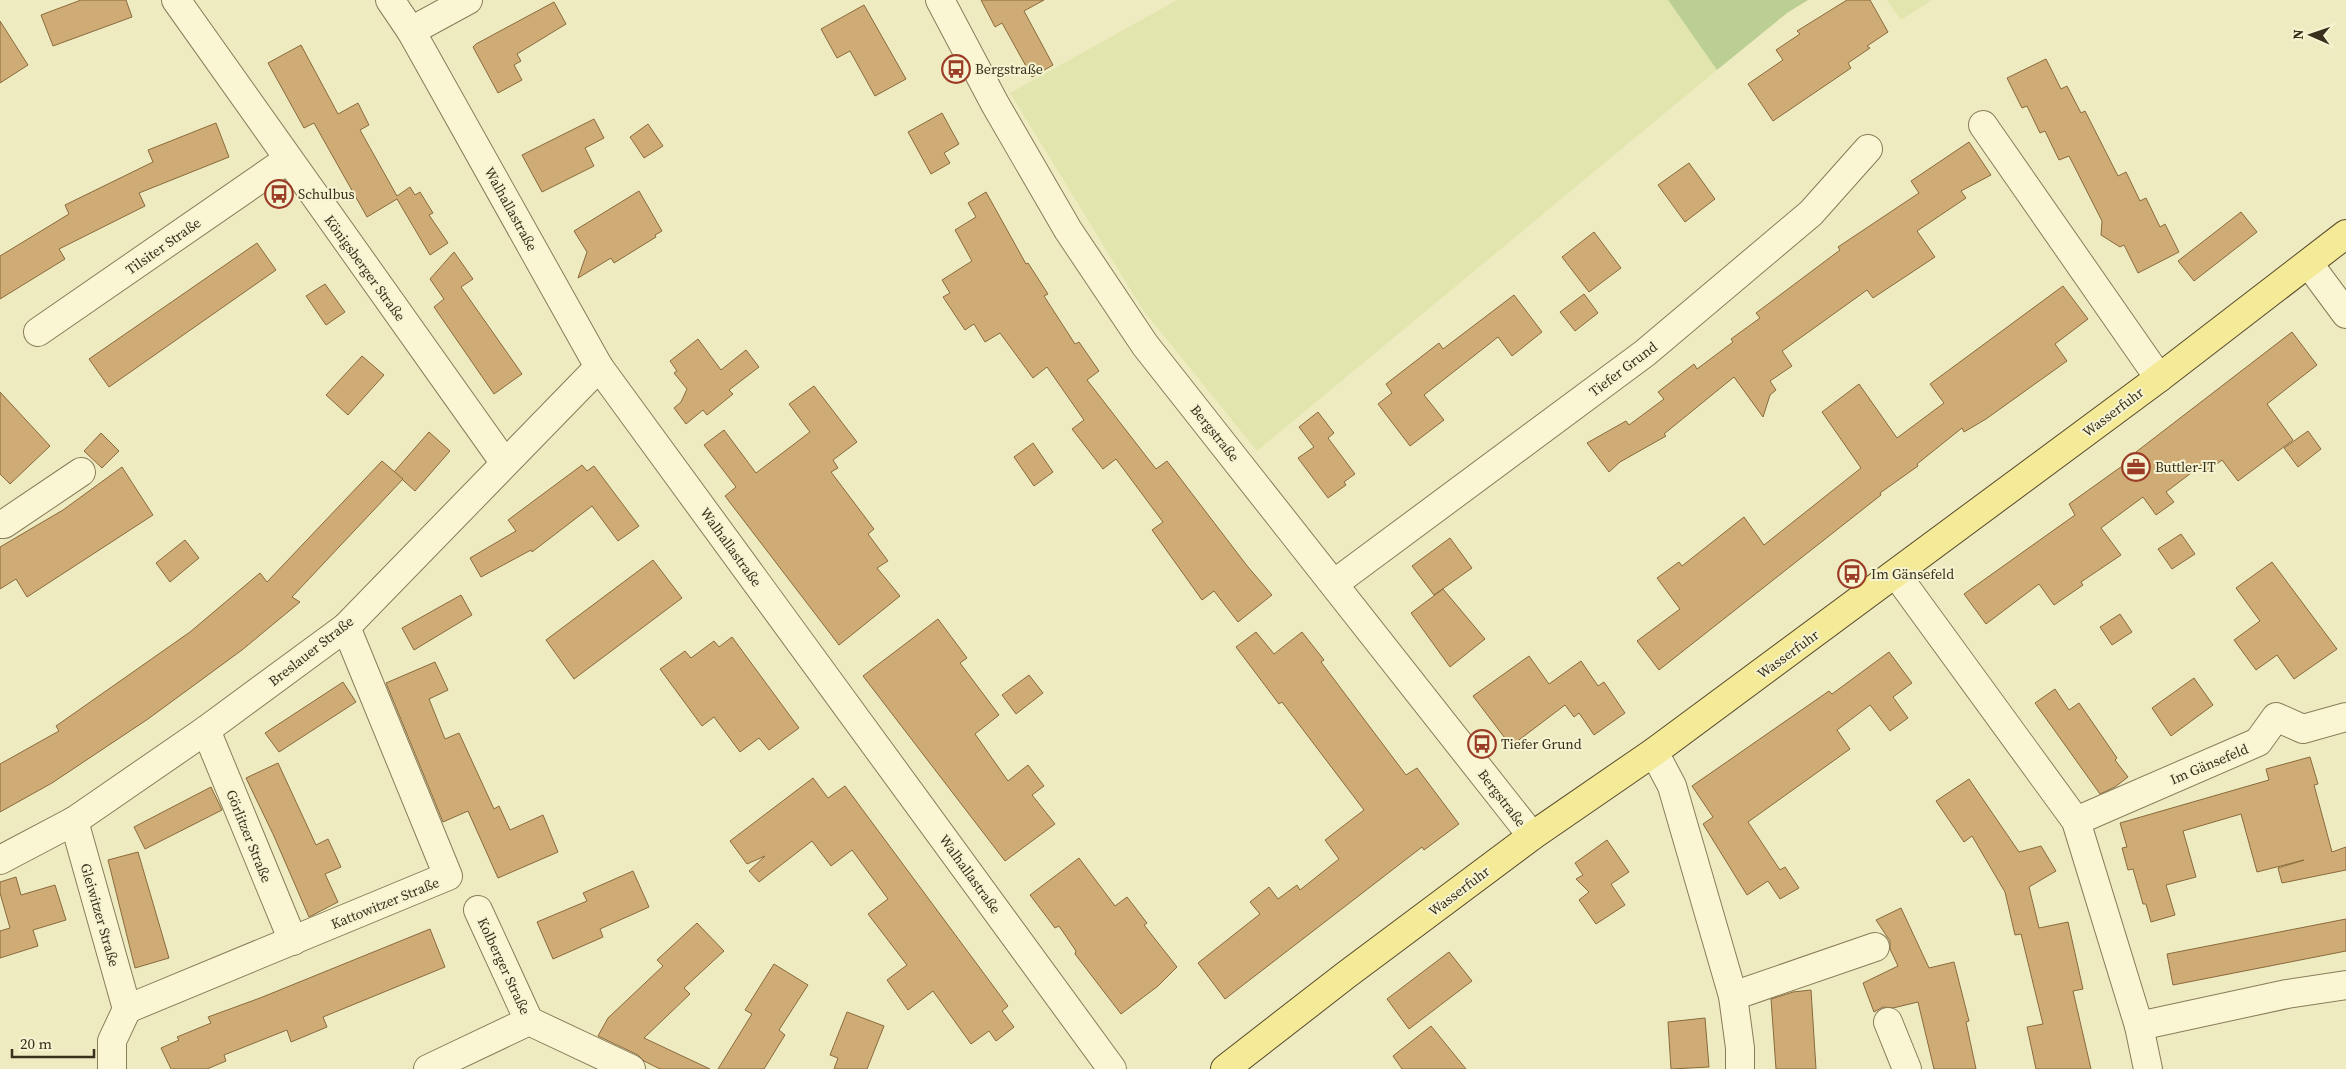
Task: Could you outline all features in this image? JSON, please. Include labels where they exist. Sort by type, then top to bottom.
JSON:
[{"type":"main road","name":"Wasserfuhr","points":[[1225,1069],[1346,975],[1532,836],[1654,752],[1896,574],[2159,378],[2346,234]]},
{"type":"street","name":"Königsberger Straße","points":[[176,0],[287,160],[504,462]]},
{"type":"street","name":"Walhallastraße","points":[[390,0],[411,31],[599,367],[1112,1069]]},
{"type":"street","points":[[411,31],[468,0]]},
{"type":"street","name":"Bergstraße","points":[[940,0],[996,104],[1068,230],[1145,345],[1335,583],[1532,836]]},
{"type":"street","points":[[1983,125],[2159,378]]},
{"type":"street","name":"Tiefer Grund","points":[[1335,583],[1645,353],[1811,213],[1868,149]]},
{"type":"street","name":"Tilsiter Straße","points":[[38,332],[287,160]]},
{"type":"street","points":[[2309,264],[2346,314]]},
{"type":"street","name":"Breslauer Straße","points":[[0,860],[74,821],[206,730],[346,627],[504,462],[599,367]]},
{"type":"street","points":[[0,524],[4,524],[81,472]]},
{"type":"street","points":[[1896,574],[2076,822],[2139,1026],[2148,1069]]},
{"type":"street","name":"Kattowitzer Straße","points":[[127,1009],[448,876],[346,627]]},
{"type":"street","name":"Im Gänsefeld","points":[[2076,822],[2258,742],[2276,717],[2303,729],[2346,717]]},
{"type":"street","name":"Görlitzer Straße","points":[[206,730],[293,941]]},
{"type":"street","points":[[1654,752],[1672,786],[1733,996],[1740,1048],[1740,1069]]},
{"type":"street","name":"Gleiwitzer Straße","points":[[74,821],[127,1009]]},
{"type":"street","name":"Kolberger Straße","points":[[478,910],[529,1022],[631,1069]]},
{"type":"street","points":[[1733,996],[1875,947]]},
{"type":"street","points":[[2139,1026],[2287,994],[2346,984]]},
{"type":"street","points":[[112,1069],[112,1041],[127,1009]]},
{"type":"street","name":"Kolberger Straße","points":[[428,1069],[529,1022]]},
{"type":"street","points":[[1888,1022],[1907,1069]]},
{"type":"green space","points":[[1177,0],[1668,0],[1717,70],[1257,451],[1143,310],[1010,93]]},
{"type":"green space","points":[[1668,0],[1808,0],[1787,13],[1717,70]]},
{"type":"green space","points":[[1887,0],[1932,0],[1901,20]]},
{"type":"building","points":[[81,0],[126,0],[132,17],[53,46],[41,15]]},
{"type":"building","points":[[981,0],[1044,0],[1024,11],[1053,65],[1032,77],[1002,23],[995,27]]},
{"type":"building","points":[[1847,0],[1870,0],[1888,32],[1867,46],[1870,48],[1848,63],[1851,68],[1773,121],[1748,84],[1783,60],[1776,50],[1800,34],[1797,31]]},
{"type":"building","points":[[554,2],[566,24],[517,54],[521,61],[514,65],[522,80],[498,93],[473,47]]},
{"type":"building","points":[[864,5],[906,79],[875,96],[850,51],[837,58],[821,29]]},
{"type":"building","points":[[0,21],[28,65],[0,83]]},
{"type":"building","points":[[301,45],[338,114],[358,103],[369,125],[360,130],[397,196],[410,187],[415,195],[420,192],[433,213],[429,215],[448,243],[430,255],[397,199],[367,217],[314,123],[304,128],[268,63]]},
{"type":"building","points":[[2046,59],[2061,89],[2067,86],[2081,113],[2085,111],[2118,176],[2126,172],[2140,201],[2146,198],[2160,227],[2165,224],[2179,252],[2138,273],[2124,245],[2120,247],[2101,235],[2102,221],[2069,156],[2059,160],[2045,131],[2040,133],[2027,106],[2022,108],[2007,78]]},
{"type":"building","points":[[942,113],[959,144],[944,153],[950,163],[931,174],[908,132]]},
{"type":"building","points":[[594,119],[604,138],[585,148],[594,166],[542,192],[522,155]]},
{"type":"building","points":[[216,123],[229,157],[139,193],[145,206],[59,249],[65,259],[0,299],[0,256],[69,214],[65,205],[153,162],[148,150]]},
{"type":"building","points":[[648,124],[663,146],[644,158],[630,137]]},
{"type":"building","points":[[1969,142],[1991,175],[1961,191],[1966,198],[1917,231],[1935,257],[1873,298],[1867,290],[1782,351],[1792,366],[1770,381],[1776,390],[1770,395],[1763,417],[1734,377],[1664,434],[1666,436],[1620,462],[1609,472],[1587,443],[1626,421],[1629,425],[1664,399],[1658,392],[1694,364],[1697,369],[1733,342],[1731,339],[1760,318],[1756,313],[1840,250],[1838,247],[1919,193],[1911,181]]},
{"type":"building","points":[[1689,163],[1715,199],[1685,222],[1658,185]]},
{"type":"building","points":[[639,191],[662,231],[655,235],[656,237],[614,263],[611,258],[578,278],[587,252],[574,231]]},
{"type":"building","points":[[986,192],[1026,264],[1028,263],[1048,294],[1044,296],[1075,344],[1079,342],[1099,371],[1087,380],[1156,469],[1167,461],[1248,567],[1272,595],[1238,622],[1214,591],[1202,600],[1152,530],[1163,522],[1116,459],[1103,469],[1072,429],[1084,420],[1047,367],[1033,378],[1000,333],[985,342],[974,324],[965,330],[943,297],[950,293],[942,280],[972,261],[955,230],[976,217],[968,203]]},
{"type":"building","points":[[2241,212],[2257,232],[2194,281],[2178,261]]},
{"type":"building","points":[[1594,232],[1621,268],[1589,292],[1562,257]]},
{"type":"building","points":[[257,243],[276,270],[109,387],[89,359]]},
{"type":"building","points":[[454,252],[473,279],[461,287],[522,374],[494,394],[434,307],[444,299],[430,279]]},
{"type":"building","points":[[325,284],[345,312],[326,325],[306,296]]},
{"type":"building","points":[[2063,286],[2088,319],[2055,344],[2067,361],[1986,419],[1964,432],[1962,428],[1917,464],[1918,466],[1880,493],[1881,495],[1659,670],[1637,641],[1680,609],[1657,578],[1679,562],[1682,566],[1744,517],[1764,545],[1861,468],[1822,412],[1859,384],[1897,438],[1944,403],[1930,384]]},
{"type":"building","points":[[1584,294],[1598,313],[1575,331],[1560,312]]},
{"type":"building","points":[[1514,295],[1542,332],[1512,356],[1498,337],[1424,395],[1444,420],[1410,446],[1378,404],[1392,393],[1386,384],[1439,343],[1443,349]]},
{"type":"building","points":[[2292,332],[2317,365],[2267,404],[2293,440],[2238,481],[2222,460],[2208,471],[2203,464],[2166,492],[2174,502],[2156,515],[2143,497],[2101,528],[2121,555],[2081,582],[2083,585],[2054,605],[2039,584],[1986,624],[1964,594],[2075,515],[2069,504],[2125,464],[2123,462]]},
{"type":"building","points":[[698,339],[721,370],[746,350],[759,367],[729,390],[733,394],[707,415],[703,410],[686,424],[674,408],[681,402],[687,389],[674,373],[677,371],[670,361]]},
{"type":"building","points":[[362,356],[384,375],[348,415],[326,395]]},
{"type":"building","points":[[814,386],[857,442],[833,460],[838,468],[831,472],[874,529],[868,534],[888,561],[877,568],[900,596],[839,645],[725,496],[736,487],[704,445],[724,430],[756,473],[810,432],[789,404]]},
{"type":"building","points":[[0,392],[50,446],[10,484],[0,474]]},
{"type":"building","points":[[1318,412],[1334,433],[1328,438],[1355,474],[1344,482],[1346,485],[1328,498],[1298,458],[1314,447],[1299,427]]},
{"type":"building","points":[[2308,431],[2321,449],[2298,467],[2284,448]]},
{"type":"building","points":[[429,432],[450,451],[415,491],[394,472]]},
{"type":"building","points":[[101,433],[119,451],[102,468],[84,451]]},
{"type":"building","points":[[1033,443],[1053,472],[1034,486],[1014,457]]},
{"type":"building","points":[[382,461],[403,479],[292,597],[300,602],[242,650],[148,719],[52,783],[0,812],[0,764],[59,731],[56,726],[190,632],[260,573],[267,582]]},
{"type":"building","points":[[582,465],[587,471],[594,466],[639,526],[618,541],[592,506],[532,552],[531,550],[481,577],[470,558],[516,531],[508,520]]},
{"type":"building","points":[[122,467],[153,515],[27,597],[16,579],[0,589],[0,547],[63,510]]},
{"type":"building","points":[[2181,534],[2195,554],[2172,569],[2158,549]]},
{"type":"building","points":[[1450,538],[1472,568],[1434,595],[1412,566]]},
{"type":"building","points":[[185,540],[199,558],[170,582],[156,563]]},
{"type":"building","points":[[653,560],[682,598],[574,679],[546,640]]},
{"type":"building","points":[[2272,562],[2337,649],[2294,679],[2277,655],[2256,670],[2234,640],[2260,621],[2236,588]]},
{"type":"building","points":[[1443,589],[1485,639],[1450,667],[1411,613]]},
{"type":"building","points":[[461,595],[472,615],[414,650],[402,628]]},
{"type":"building","points":[[2120,614],[2132,632],[2112,645],[2100,627]]},
{"type":"building","points":[[938,619],[967,658],[960,663],[999,715],[975,734],[1008,781],[1028,765],[1044,786],[1032,795],[1055,824],[1005,861],[863,676]]},
{"type":"building","points":[[1256,632],[1274,654],[1302,632],[1324,660],[1321,662],[1406,775],[1417,768],[1459,824],[1424,850],[1422,847],[1225,999],[1198,963],[1260,914],[1250,902],[1269,887],[1278,899],[1297,885],[1300,890],[1339,859],[1325,840],[1364,810],[1282,702],[1279,704],[1236,647]]},
{"type":"building","points":[[732,637],[799,728],[769,750],[759,738],[740,752],[714,717],[702,726],[660,669],[685,651],[691,658],[714,641],[719,647]]},
{"type":"building","points":[[1889,652],[1912,683],[1893,697],[1908,718],[1890,731],[1870,705],[1837,730],[1850,749],[1748,822],[1780,870],[1785,867],[1799,888],[1780,899],[1768,881],[1747,895],[1703,824],[1713,817],[1692,786],[1829,691],[1832,694]]},
{"type":"building","points":[[1529,656],[1549,684],[1581,661],[1598,686],[1604,682],[1625,713],[1594,735],[1579,713],[1574,717],[1565,705],[1511,746],[1473,696]]},
{"type":"building","points":[[435,662],[448,690],[429,699],[445,739],[459,733],[494,809],[499,806],[510,830],[543,815],[558,852],[498,878],[468,811],[443,822],[386,683]]},
{"type":"building","points":[[1029,675],[1043,693],[1016,714],[1002,695]]},
{"type":"building","points":[[2194,678],[2213,705],[2171,736],[2152,708]]},
{"type":"building","points":[[343,682],[356,702],[279,752],[265,733]]},
{"type":"building","points":[[2055,689],[2069,710],[2079,703],[2117,758],[2115,760],[2128,777],[2115,787],[2100,794],[2035,703]]},
{"type":"building","points":[[2310,757],[2318,784],[2314,785],[2332,852],[2346,847],[2346,870],[2282,883],[2278,868],[2304,860],[2257,872],[2241,814],[2183,831],[2196,877],[2166,885],[2175,915],[2151,922],[2146,904],[2143,904],[2133,869],[2128,870],[2122,848],[2127,847],[2120,823],[2269,780],[2266,769]]},
{"type":"building","points":[[278,763],[316,845],[328,839],[341,867],[325,874],[338,902],[309,917],[246,778]]},
{"type":"building","points":[[813,778],[828,798],[845,786],[1008,1006],[1002,1011],[1014,1027],[996,1041],[989,1031],[971,1044],[933,991],[908,1010],[887,980],[907,965],[868,914],[888,899],[852,850],[831,866],[812,841],[759,882],[749,871],[765,856],[747,864],[730,841]]},
{"type":"building","points":[[1969,779],[2019,852],[2041,846],[2056,871],[2029,887],[2039,928],[2068,922],[2083,989],[2073,991],[2091,1069],[2036,1069],[2027,1027],[2043,1024],[2021,934],[2015,935],[2005,892],[1972,836],[1964,842],[1936,801]]},
{"type":"building","points":[[211,787],[222,810],[145,849],[134,827]]},
{"type":"building","points":[[1607,840],[1629,872],[1611,884],[1625,905],[1596,924],[1579,900],[1589,892],[1576,879],[1583,875],[1575,863]]},
{"type":"building","points":[[138,852],[169,958],[135,968],[108,860]]},
{"type":"building","points":[[1079,858],[1115,906],[1127,897],[1147,923],[1144,925],[1177,967],[1158,986],[1121,1014],[1075,954],[1076,951],[1059,926],[1055,928],[1030,895]]},
{"type":"building","points":[[633,871],[649,907],[600,929],[603,937],[553,959],[537,922],[587,901],[583,893]]},
{"type":"building","points":[[16,877],[21,895],[55,885],[66,920],[33,930],[38,946],[0,958],[0,931],[10,928],[0,893],[0,882]]},
{"type":"building","points":[[1901,908],[1929,968],[1954,962],[1969,1021],[1966,1022],[1976,1069],[1934,1069],[1918,1002],[1893,1008],[1883,1007],[1874,1012],[1863,983],[1898,966],[1890,949],[1890,941],[1876,920]]},
{"type":"building","points":[[2346,919],[2346,951],[2173,985],[2167,954]]},
{"type":"building","points":[[697,923],[724,951],[684,988],[690,994],[644,1038],[710,1069],[660,1069],[644,1061],[638,1055],[598,1036],[608,1018],[663,966],[657,960]]},
{"type":"building","points":[[430,929],[445,967],[323,1017],[327,1027],[291,1042],[287,1030],[224,1055],[226,1061],[207,1069],[171,1069],[161,1048],[179,1040],[177,1037],[211,1023],[208,1017]]},
{"type":"building","points":[[1449,952],[1472,981],[1409,1029],[1387,999]]},
{"type":"building","points":[[774,964],[808,985],[779,1030],[785,1035],[764,1069],[718,1069],[752,1014],[745,1010]]},
{"type":"building","points":[[1811,990],[1816,1069],[1776,1069],[1771,999],[1793,992]]},
{"type":"building","points":[[847,1012],[884,1026],[867,1069],[834,1069],[838,1058],[830,1055]]},
{"type":"building","points":[[1705,1018],[1709,1067],[1671,1069],[1668,1022]]},
{"type":"building","points":[[1431,1026],[1466,1069],[1402,1069],[1393,1056]]},
{"type":"place","name":"Bergstraße","points":[[956,69]]},
{"type":"place","name":"Schulbus","points":[[279,194]]},
{"type":"place","name":"Buttler-IT","points":[[2136,467]]},
{"type":"place","name":"Im Gänsefeld","points":[[1852,574]]},
{"type":"place","name":"Tiefer Grund","points":[[1482,744]]}]
